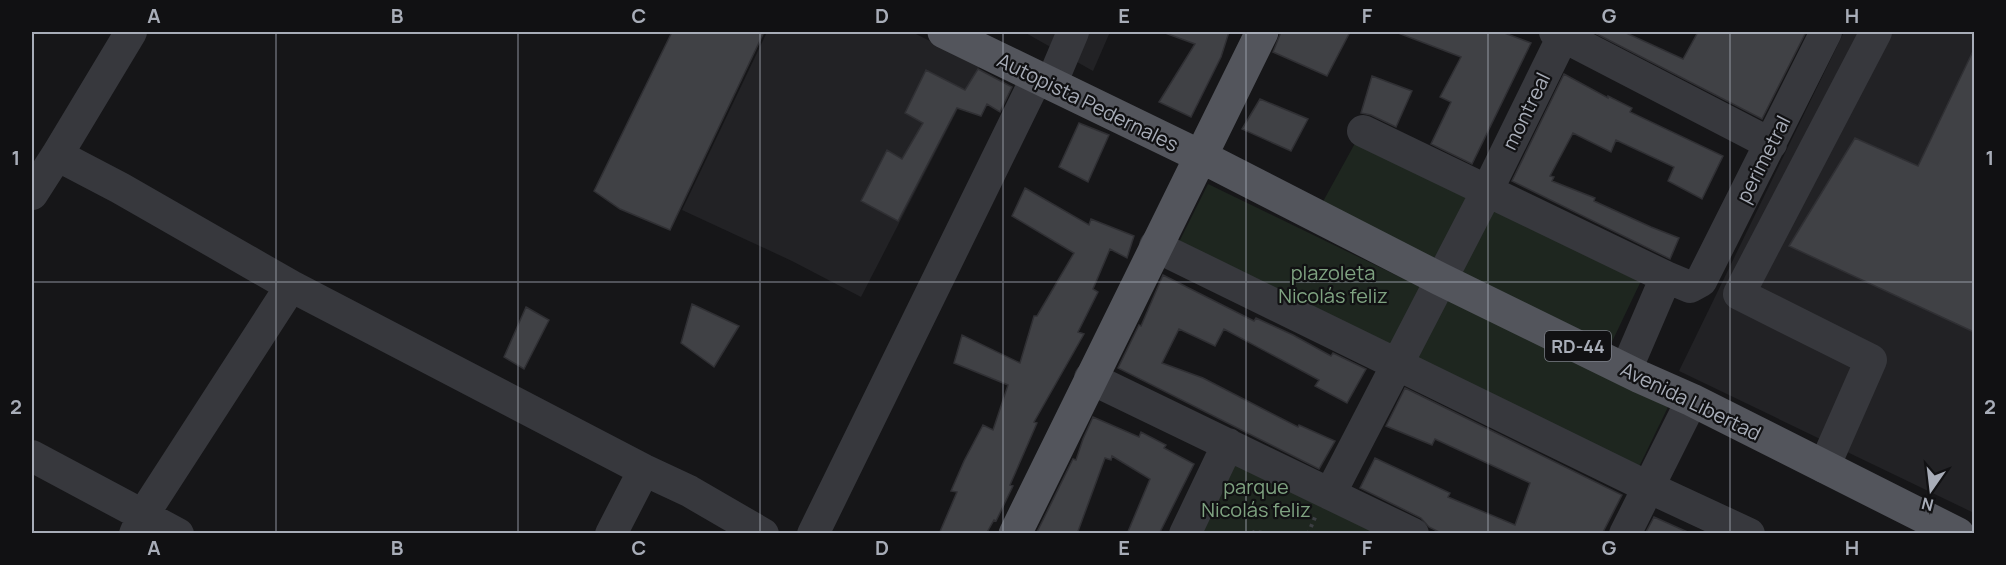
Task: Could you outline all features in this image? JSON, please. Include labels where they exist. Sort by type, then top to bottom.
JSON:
[{"type":"main road","name":"Autopista Pedernales","points":[[944,32],[1200,156]]},
{"type":"main road","points":[[1015,534],[1262,32]]},
{"type":"main road","name":"Avenida Libertad","points":[[1200,156],[1440,279],[1692,400],[1953,533]]},
{"type":"street","points":[[32,194],[131,32]]},
{"type":"street","points":[[813,534],[1044,80],[1073,32]]},
{"type":"street","name":"perimetral","points":[[1666,277],[1690,287],[1701,281],[1826,32]]},
{"type":"street","points":[[1824,467],[1871,360],[1739,294],[1876,32]]},
{"type":"street","points":[[1561,33],[1771,144]]},
{"type":"street","name":"montreal","points":[[1325,500],[1487,191],[1561,33]]},
{"type":"street","points":[[1363,131],[1666,277],[1626,370]]},
{"type":"street","points":[[57,155],[120,188],[291,286],[644,470],[689,491],[763,534]]},
{"type":"street","points":[[1155,246],[1749,534]]},
{"type":"street","points":[[139,524],[291,286]]},
{"type":"street","points":[[1090,378],[1228,444],[1325,500],[1413,534]]},
{"type":"street","points":[[1625,534],[1692,400]]},
{"type":"street","points":[[1185,534],[1228,444]]},
{"type":"street","points":[[32,456],[139,524],[178,534]]},
{"type":"street","points":[[611,534],[644,470]]},
{"type":"path","points":[[1308,534],[1325,500]]},
{"type":"path","points":[[1252,534],[1254,532],[1277,534]]},
{"type":"shaded area","points":[[767,32],[912,32],[980,66],[861,297],[792,261],[682,210]]},
{"type":"shaded area","points":[[1024,32],[1110,32],[1093,71]]},
{"type":"shaded area","points":[[1844,32],[1974,32],[1974,513],[1679,371]]},
{"type":"green space","points":[[1359,136],[1641,281],[1609,348],[1320,207]]},
{"type":"green space","name":"plazoleta Nicolás feliz","points":[[1208,184],[1668,407],[1638,469],[1177,246]]},
{"type":"green space","name":"parque Nicolás feliz","points":[[1241,451],[1413,534],[1196,534]]},
{"type":"building","points":[[672,32],[764,32],[670,230],[620,209],[594,191]]},
{"type":"building","points":[[1165,32],[1229,32],[1221,57],[1191,117],[1159,102],[1195,44]]},
{"type":"building","points":[[1281,32],[1350,32],[1327,76],[1273,52]]},
{"type":"building","points":[[1399,32],[1502,32],[1531,43],[1472,164],[1431,144],[1451,102],[1440,97],[1461,57]]},
{"type":"building","points":[[1593,32],[1624,32],[1683,59],[1698,32],[1806,32],[1762,119]]},
{"type":"building","points":[[1974,49],[1974,332],[1789,246],[1855,138],[1918,166]]},
{"type":"building","points":[[978,69],[1012,87],[1000,112],[987,104],[981,116],[957,108],[898,221],[861,201],[887,150],[902,159],[923,123],[905,113],[926,70],[965,90]]},
{"type":"building","points":[[1564,74],[1632,108],[1630,112],[1723,156],[1702,199],[1668,181],[1674,167],[1616,140],[1611,152],[1573,133],[1550,176],[1554,177],[1552,181],[1595,198],[1594,201],[1679,238],[1670,259],[1512,181]]},
{"type":"building","points":[[1372,76],[1412,91],[1396,127],[1371,115],[1361,113]]},
{"type":"building","points":[[1260,99],[1308,119],[1291,151],[1242,129]]},
{"type":"building","points":[[1079,123],[1109,135],[1088,182],[1059,167]]},
{"type":"building","points":[[1025,188],[1089,225],[1091,219],[1134,236],[1127,258],[1110,249],[1093,289],[1098,292],[1078,332],[1084,334],[1034,422],[1037,423],[1010,485],[1013,486],[996,521],[994,520],[986,534],[939,534],[957,492],[951,491],[964,461],[983,425],[993,430],[1008,385],[954,363],[962,335],[1020,363],[1034,316],[1037,316],[1074,253],[1012,216]]},
{"type":"building","points":[[1163,275],[1254,321],[1256,318],[1331,356],[1333,353],[1366,369],[1347,403],[1315,386],[1319,380],[1224,329],[1215,346],[1179,329],[1162,363],[1203,378],[1298,427],[1299,425],[1335,441],[1319,469],[1118,368],[1139,325],[1141,326]]},
{"type":"building","points":[[692,304],[739,326],[714,367],[681,343]]},
{"type":"building","points":[[526,307],[549,320],[524,369],[504,357]]},
{"type":"building","points":[[1405,388],[1622,495],[1602,534],[1443,534],[1429,527],[1421,518],[1360,488],[1375,458],[1450,493],[1448,497],[1515,525],[1530,483],[1435,439],[1432,445],[1386,426]]},
{"type":"building","points":[[1093,417],[1139,437],[1141,432],[1166,445],[1164,448],[1194,464],[1159,534],[1127,534],[1150,479],[1112,456],[1111,460],[1105,458],[1077,534],[1036,534],[1073,459],[1076,460]]},
{"type":"building","points":[[1654,517],[1692,534],[1645,534]]}]
